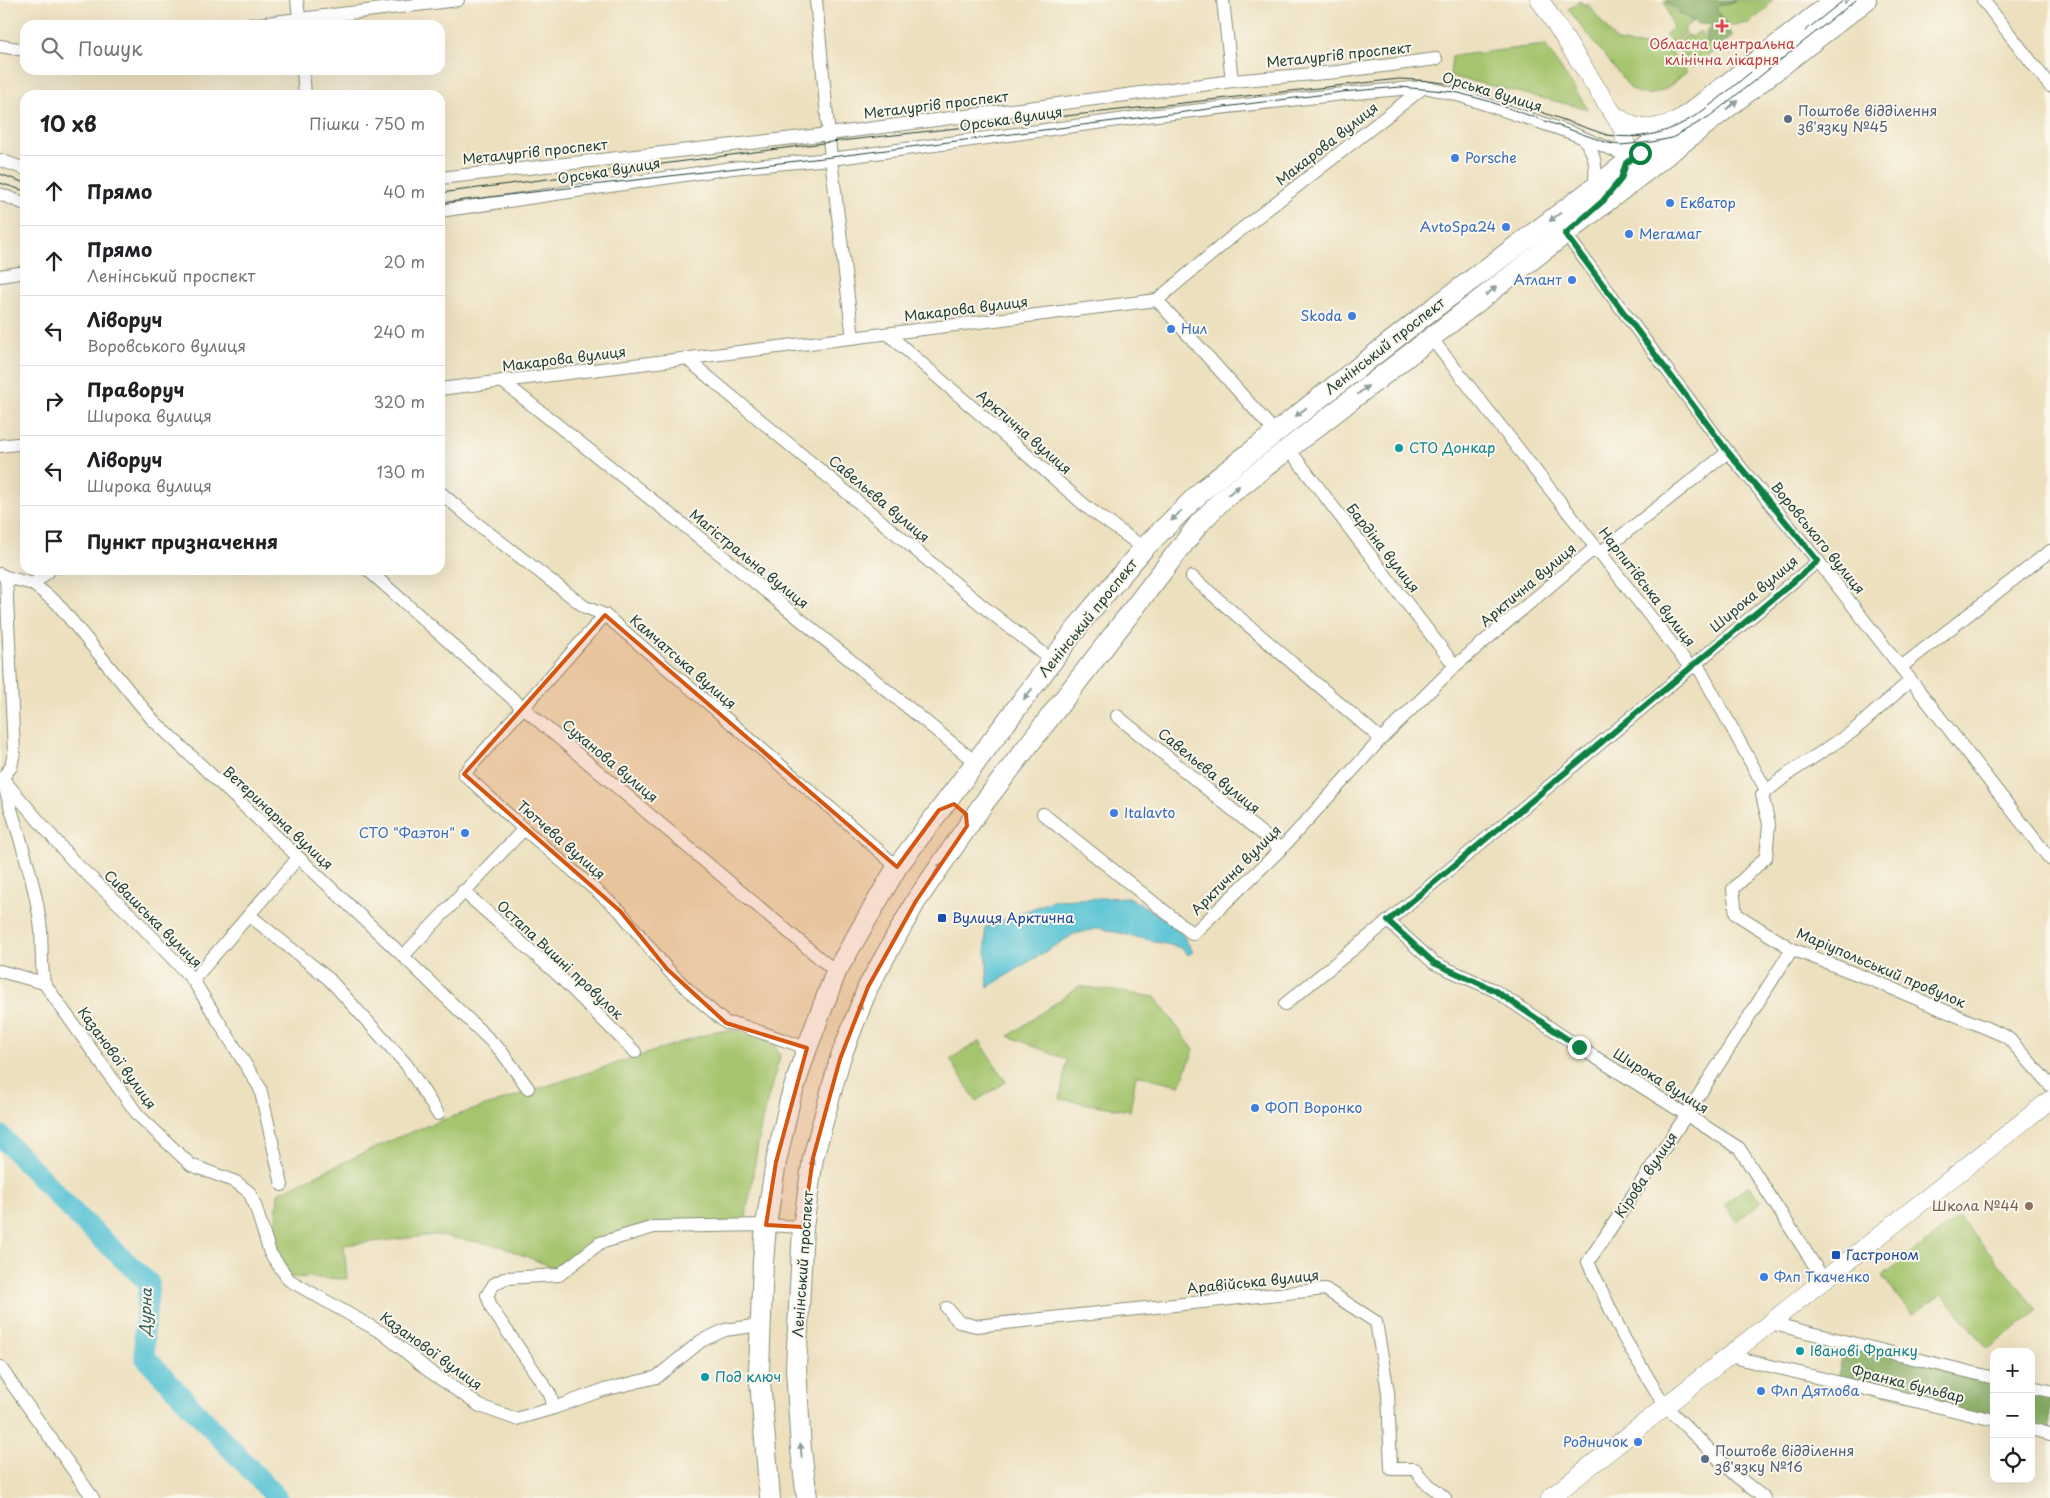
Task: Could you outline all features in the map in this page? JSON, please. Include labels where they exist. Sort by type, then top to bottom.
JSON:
[{"type":"main road","name":"Ленінський проспект","points":[[770,1498],[759,1370],[766,1225],[776,1162],[790,1100],[806,1048],[836,972],[897,867],[1086,616],[1144,548],[1204,489],[1458,290],[1594,188],[1628,155],[1678,121],[1834,0]]},
{"type":"main road","name":"Ленінський проспект","points":[[807,1498],[801,1450],[796,1368],[803,1226],[813,1158],[840,1059],[868,987],[916,900],[967,826],[1198,525],[1221,501],[1866,0]]},
{"type":"main road","points":[[969,770],[958,798],[970,807],[983,804]]},
{"type":"main road","points":[[939,810],[954,804],[966,814],[967,826]]},
{"type":"street","points":[[297,0],[300,20]]},
{"type":"street","points":[[314,20],[458,0]]},
{"type":"street","points":[[816,0],[831,158],[853,338]]},
{"type":"street","points":[[1223,0],[1232,82]]},
{"type":"street","points":[[1540,0],[1616,115],[1633,127],[1641,128],[1663,126],[1678,121]]},
{"type":"street","points":[[1983,0],[2050,86]]},
{"type":"street","points":[[0,46],[20,49]]},
{"type":"street","name":"Металургів проспект","points":[[445,177],[830,134],[1232,82],[1337,72],[1436,59]]},
{"type":"street","points":[[303,75],[305,90]]},
{"type":"street","name":"Орська вулиця","points":[[445,211],[732,168],[831,158],[1148,116],[1351,93],[1424,87],[1458,96],[1581,137],[1628,155]]},
{"type":"street","name":"Макарова вулиця","points":[[445,388],[1157,300],[1233,236],[1424,87]]},
{"type":"street","points":[[1596,209],[1621,179],[1628,155],[1620,137],[1616,115]]},
{"type":"street","points":[[1628,155],[1676,144],[1702,128]]},
{"type":"street","points":[[1581,137],[1592,148],[1596,166],[1594,188]]},
{"type":"street","points":[[0,160],[20,167]]},
{"type":"street","points":[[0,194],[20,202]]},
{"type":"street","name":"Воровського вулиця","points":[[1565,234],[1728,452],[1818,561],[2050,859]]},
{"type":"street","points":[[0,276],[20,273]]},
{"type":"street","points":[[1157,300],[1275,432]]},
{"type":"street","name":"Арктична вулиця","points":[[888,334],[1088,508],[1144,548]]},
{"type":"street","name":"Нарпитівська вулиця","points":[[1431,338],[1690,667],[1699,668],[1766,790]]},
{"type":"street","name":"Савельєва вулиця","points":[[687,359],[985,608],[1053,661]]},
{"type":"street","name":"Магістральна вулиця","points":[[502,381],[728,560],[969,770]]},
{"type":"street","points":[[0,446],[20,444]]},
{"type":"street","name":"Бардіна вулиця","points":[[1288,448],[1456,666]]},
{"type":"street","name":"Арктична вулиця","points":[[1043,814],[1193,934],[1281,849],[1381,739],[1456,666],[1590,552],[1601,552],[1728,452]]},
{"type":"street","name":"Камчатська вулиця","points":[[445,496],[476,523],[584,607],[605,615],[897,867]]},
{"type":"street","points":[[1900,667],[2050,551]]},
{"type":"street","name":"Широка вулиця","points":[[1285,1004],[1388,921],[1818,561]]},
{"type":"street","name":"Ветеринарна вулиця","points":[[1,779],[11,767],[14,752],[3,575],[33,584],[57,603],[152,719],[501,1051],[528,1088]]},
{"type":"street","points":[[33,584],[44,575]]},
{"type":"street","name":"Суханова вулиця","points":[[374,575],[522,707],[836,972]]},
{"type":"street","points":[[1192,577],[1381,739]]},
{"type":"street","name":"Тютчева вулиця","points":[[605,615],[464,774],[524,829],[620,911],[667,969],[726,1023],[740,1025],[806,1048]]},
{"type":"street","points":[[1766,790],[1852,732],[1911,680]]},
{"type":"street","name":"Савельєва вулиця","points":[[1117,716],[1281,849]]},
{"type":"street","points":[[0,971],[44,983],[41,963],[41,930],[34,893],[1,779]]},
{"type":"street","name":"Сивашська вулиця","points":[[1,779],[74,862],[135,919],[193,980],[260,1088],[282,1185]]},
{"type":"street","name":"Маріупольський провулок","points":[[1766,790],[1762,795],[1769,824],[1766,856],[1733,889],[1736,914],[1792,949],[1877,982],[2005,1036],[2050,1085]]},
{"type":"street","points":[[403,956],[524,829]]},
{"type":"street","points":[[193,980],[298,858]]},
{"type":"street","name":"Остапа Вишні провулок","points":[[463,891],[556,974],[635,1052]]},
{"type":"street","points":[[249,915],[329,979],[406,1064],[438,1114]]},
{"type":"street","name":"Широка вулиця","points":[[1388,921],[1434,963],[1494,990],[1579,1047],[1739,1148],[1824,1280]]},
{"type":"street","name":"Кірова вулиця","points":[[1665,1406],[1624,1338],[1588,1262],[1687,1114],[1792,949]]},
{"type":"street","name":"Казанової вулиця","points":[[44,983],[138,1115],[191,1165],[236,1182],[249,1192],[256,1205],[270,1253],[289,1280],[384,1334],[429,1371],[480,1406],[516,1419],[554,1408],[600,1391],[657,1377],[702,1341],[725,1330],[760,1325]]},
{"type":"street","points":[[1550,1498],[2050,1100]]},
{"type":"street","points":[[554,1408],[550,1394],[492,1309],[487,1295],[494,1284],[506,1278],[559,1274],[600,1243],[654,1227],[803,1226]]},
{"type":"street","name":"Аравійська вулиця","points":[[947,1308],[959,1322],[976,1326],[1325,1289],[1376,1322],[1388,1392],[1391,1469],[1415,1469],[1424,1480],[1445,1498]]},
{"type":"street","name":"Франка бульвар","points":[[1770,1323],[1990,1377]]},
{"type":"street","name":"Франка бульвар","points":[[1728,1356],[1990,1419]]},
{"type":"street","points":[[0,1367],[93,1498]]},
{"type":"street","points":[[2035,1388],[2050,1391]]},
{"type":"street","points":[[1665,1406],[1734,1474],[1764,1498]]},
{"type":"street","points":[[2035,1430],[2050,1434]]},
{"type":"highlighted area","points":[[605,615],[897,867],[939,810],[954,804],[966,814],[967,826],[916,901],[868,987],[840,1059],[813,1158],[803,1227],[766,1225],[776,1162],[807,1048],[726,1023],[667,969],[620,911],[464,774]]},
{"type":"green space","points":[[1664,0],[1675,11],[1693,21],[1684,28],[1686,33],[1673,44],[1665,35],[1673,28]]},
{"type":"green space","points":[[1666,0],[1735,0],[1734,2],[1720,5],[1716,9],[1733,36],[1714,51],[1707,41],[1706,31],[1712,26],[1700,24],[1692,20]]},
{"type":"green space","points":[[1735,0],[1773,0],[1764,11],[1749,23],[1728,26],[1716,9],[1719,5],[1734,2]]},
{"type":"green space","points":[[1580,1],[1583,5],[1587,3],[1617,42],[1652,47],[1661,40],[1675,57],[1673,58],[1675,61],[1677,60],[1687,72],[1661,91],[1647,94],[1631,89],[1568,9]]},
{"type":"green space","points":[[1700,31],[1714,51],[1693,68],[1683,56],[1682,51],[1680,52],[1674,46],[1687,35],[1692,37]]},
{"type":"green space","points":[[1545,45],[1588,109],[1450,76],[1452,56]]},
{"type":"green space","points":[[1079,986],[1155,997],[1194,1050],[1180,1085],[1136,1075],[1130,1111],[1060,1099],[1067,1060],[1009,1036]]},
{"type":"green space","points":[[716,1031],[736,1031],[774,1043],[780,1056],[762,1120],[745,1223],[651,1223],[557,1269],[500,1246],[436,1235],[344,1245],[347,1279],[290,1277],[273,1252],[278,1193],[396,1138],[442,1120]]},
{"type":"green space","points":[[980,1041],[1006,1082],[976,1101],[950,1059]]},
{"type":"green space","points":[[1749,1185],[1761,1202],[1737,1221],[1724,1204]]},
{"type":"green space","points":[[1959,1217],[2038,1310],[1988,1349],[1942,1294],[1912,1315],[1882,1276]]},
{"type":"green space","points":[[1846,1342],[1990,1377],[1990,1419],[1836,1382]]},
{"type":"green space","points":[[2035,1388],[2050,1391],[2050,1434],[2035,1430]]},
{"type":"water","points":[[1128,897],[1177,926],[1193,952],[1188,955],[1182,948],[1099,928],[1074,934],[988,987],[985,927],[1054,900]]},
{"type":"waterway","name":"Дурна","points":[[0,1135],[78,1217],[149,1283],[144,1334],[145,1357],[277,1498]]},
{"type":"tram line","points":[[1805,31],[1844,0]]},
{"type":"tram line","points":[[445,202],[831,157],[1342,92],[1400,87],[1455,92],[1488,101],[1608,143],[1620,145],[1652,142],[1672,138],[1710,116],[1856,0]]},
{"type":"tram line","points":[[1521,105],[1607,135],[1630,137],[1650,135],[1686,122],[1751,72]]},
{"type":"tram line","points":[[445,192],[831,142],[1399,79],[1444,83],[1488,93]]},
{"type":"tram line","points":[[0,174],[20,181]]},
{"type":"tram line","points":[[0,183],[20,189]]},
{"type":"place","name":"Обласна центральна клінічна лікарня","points":[[1722,26]]},
{"type":"place","name":"Поштове відділення зв'язку №45","points":[[1788,119]]},
{"type":"place","name":"Porsche","points":[[1455,158]]},
{"type":"place","name":"Екватор","points":[[1670,203]]},
{"type":"place","name":"AvtoSpa24","points":[[1506,227]]},
{"type":"place","name":"Мегамаг","points":[[1629,234]]},
{"type":"place","name":"Атлант","points":[[1572,280]]},
{"type":"place","name":"Skoda","points":[[1352,316]]},
{"type":"place","name":"Нил","points":[[1171,329]]},
{"type":"place","name":"СТО Донкар","points":[[1399,448]]},
{"type":"place","name":"Italavto","points":[[1114,813]]},
{"type":"place","name":"СТО \"Фаэтон\"","points":[[465,833]]},
{"type":"place","name":"Вулиця Арктична","points":[[942,918]]},
{"type":"place","name":"ФОП Воронко","points":[[1255,1108]]},
{"type":"place","name":"Школа №44","points":[[2029,1206]]},
{"type":"place","name":"Гастроном","points":[[1836,1255]]},
{"type":"place","name":"Флп Ткаченко","points":[[1764,1277]]},
{"type":"place","name":"Іванові Франку","points":[[1800,1351]]},
{"type":"place","name":"Под ключ","points":[[705,1377]]},
{"type":"place","name":"Флп Дятлова","points":[[1761,1391]]},
{"type":"place","name":"Родничок","points":[[1638,1442]]},
{"type":"place","name":"Поштове відділення зв'язку №16","points":[[1705,1459]]},
{"type":"route","points":[[1579,1047],[1494,990],[1434,963],[1388,921],[1818,561],[1728,452],[1565,234],[1596,209],[1621,179],[1626,163],[1640,153]]}]
